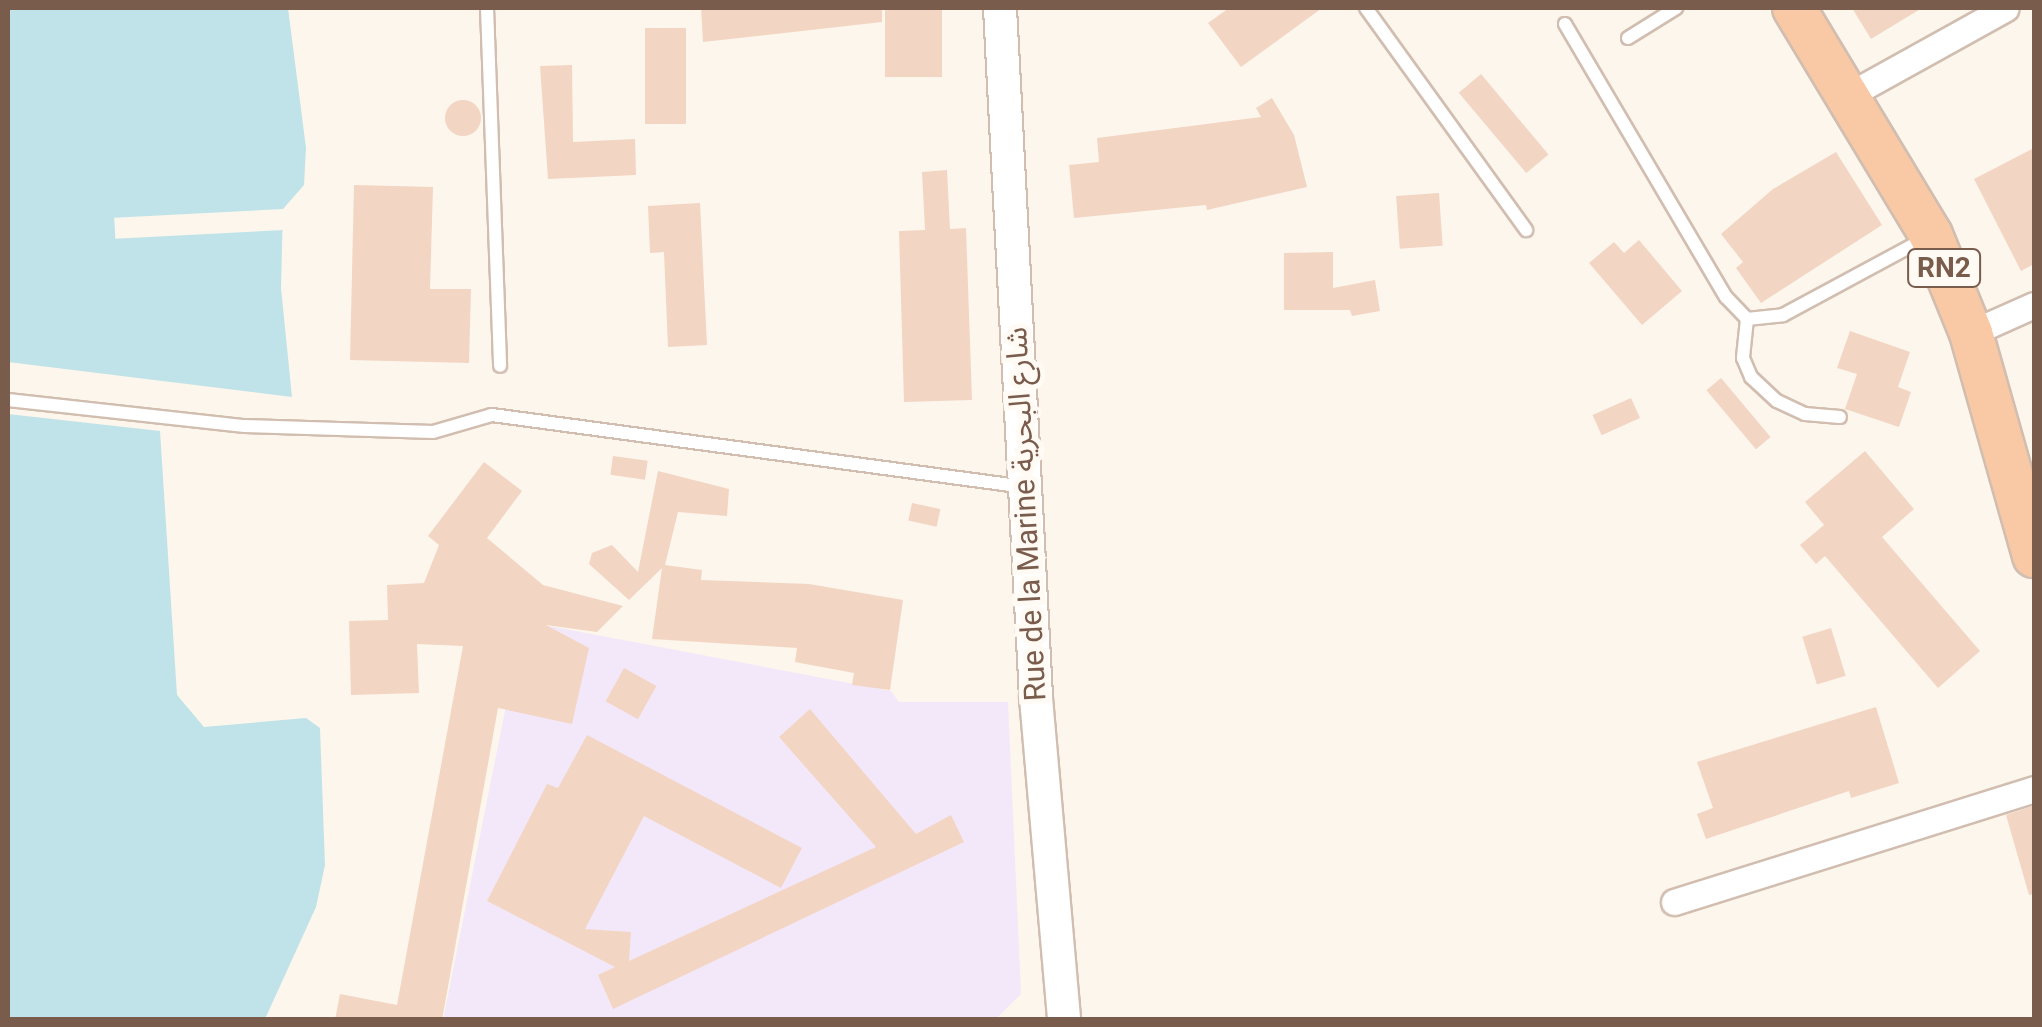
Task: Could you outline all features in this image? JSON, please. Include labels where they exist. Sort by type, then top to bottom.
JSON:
[{"type":"highway","name":"RN2","points":[[1794,8],[1931,235],[1971,333],[2034,556]]},
{"type":"street","name":"Rue de la Marine شارع البحرية","points":[[1000,8],[1037,717],[1064,1020]]},
{"type":"street","points":[[1849,95],[2006,8]]},
{"type":"street","points":[[1971,333],[2034,305]]},
{"type":"street","points":[[1674,902],[2034,789]]},
{"type":"lane","points":[[486,8],[500,366]]},
{"type":"lane","points":[[1366,8],[1526,230]]},
{"type":"lane","points":[[1628,38],[1676,8]]},
{"type":"lane","points":[[1566,24],[1726,297],[1747,319],[1743,358],[1751,377],[1776,402],[1805,414],[1840,417]]},
{"type":"lane","points":[[1747,319],[1784,315],[1931,235]]},
{"type":"lane","points":[[8,400],[245,426],[433,432],[492,415],[1028,488]]},
{"type":"shaded area","points":[[523,621],[891,691],[899,702],[1008,702],[1021,994],[996,1019],[443,1020]]},
{"type":"water","points":[[8,8],[288,8],[306,148],[304,185],[283,209],[281,288],[292,397],[8,362]]},
{"type":"water","points":[[8,414],[160,431],[177,695],[204,727],[306,718],[320,728],[325,865],[316,907],[265,1019],[8,1019]]},
{"type":"pier","points":[[283,209],[284,230],[115,239],[114,218]]},
{"type":"building","points":[[701,8],[882,8],[882,22],[703,42]]},
{"type":"building","points":[[885,8],[942,8],[942,77],[885,77]]},
{"type":"building","points":[[1229,8],[1322,8],[1241,67],[1208,23]]},
{"type":"building","points":[[1852,8],[1922,8],[1871,39]]},
{"type":"building","points":[[645,28],[686,28],[686,124],[645,124]]},
{"type":"building","points":[[572,65],[573,142],[635,139],[636,175],[548,179],[540,66]]},
{"type":"building","points":[[1481,74],[1548,154],[1526,173],[1459,93]]},
{"type":"building","points":[[1272,98],[1294,135],[1307,187],[1207,210],[1206,205],[1074,218],[1069,165],[1099,162],[1097,138],[1261,117],[1256,108]]},
{"type":"building","points":[[463,100],[476,105],[481,118],[476,131],[463,136],[450,131],[445,118],[450,105]]},
{"type":"building","points":[[2034,148],[2034,264],[2021,271],[1974,179]]},
{"type":"building","points":[[1836,152],[1882,225],[1761,303],[1736,268],[1743,262],[1721,234],[1773,189]]},
{"type":"building","points":[[947,170],[950,229],[966,228],[972,400],[904,402],[899,231],[925,230],[922,172]]},
{"type":"building","points":[[354,185],[433,187],[430,289],[471,289],[469,363],[350,360]]},
{"type":"building","points":[[1439,193],[1443,246],[1400,249],[1396,196]]},
{"type":"building","points":[[700,203],[707,345],[668,347],[664,252],[650,253],[648,206]]},
{"type":"building","points":[[1639,240],[1682,291],[1642,325],[1589,263],[1614,242],[1624,253]]},
{"type":"building","points":[[1333,252],[1333,288],[1375,280],[1380,311],[1352,316],[1350,310],[1284,310],[1284,253]]},
{"type":"building","points":[[1850,331],[1910,352],[1898,387],[1911,392],[1899,427],[1845,409],[1857,374],[1837,368]]},
{"type":"building","points":[[1721,378],[1770,437],[1756,449],[1706,390]]},
{"type":"building","points":[[1631,398],[1640,418],[1602,435],[1593,415]]},
{"type":"building","points":[[1865,451],[1914,509],[1882,537],[1980,651],[1938,688],[1825,556],[1816,564],[1800,545],[1824,525],[1805,502]]},
{"type":"building","points":[[613,456],[648,461],[645,480],[610,475]]},
{"type":"building","points":[[484,462],[522,491],[487,538],[543,585],[623,606],[597,632],[546,625],[589,648],[572,724],[498,708],[442,1020],[335,1020],[340,994],[397,1005],[463,646],[417,644],[419,693],[351,695],[349,621],[388,620],[387,585],[424,583],[439,545],[428,536]]},
{"type":"building","points":[[658,471],[729,489],[727,516],[678,512],[665,565],[702,570],[701,580],[809,584],[903,600],[890,690],[852,685],[854,673],[795,662],[797,648],[652,639],[662,568],[629,600],[589,564],[592,553],[612,545],[638,572]]},
{"type":"building","points":[[912,503],[940,509],[937,527],[908,521]]},
{"type":"building","points":[[1831,628],[1846,676],[1817,685],[1802,637]]},
{"type":"building","points":[[624,668],[656,686],[638,719],[606,701]]},
{"type":"building","points":[[1876,707],[1899,783],[1851,798],[1849,791],[1706,839],[1697,814],[1713,808],[1697,762]]},
{"type":"building","points":[[810,709],[916,834],[951,815],[964,842],[613,1009],[598,975],[615,967],[487,901],[547,784],[558,788],[587,735],[802,848],[781,888],[644,816],[585,929],[631,932],[629,961],[876,847],[779,737]]},
{"type":"building","points":[[2033,806],[2034,894],[2029,895],[2006,815]]}]
